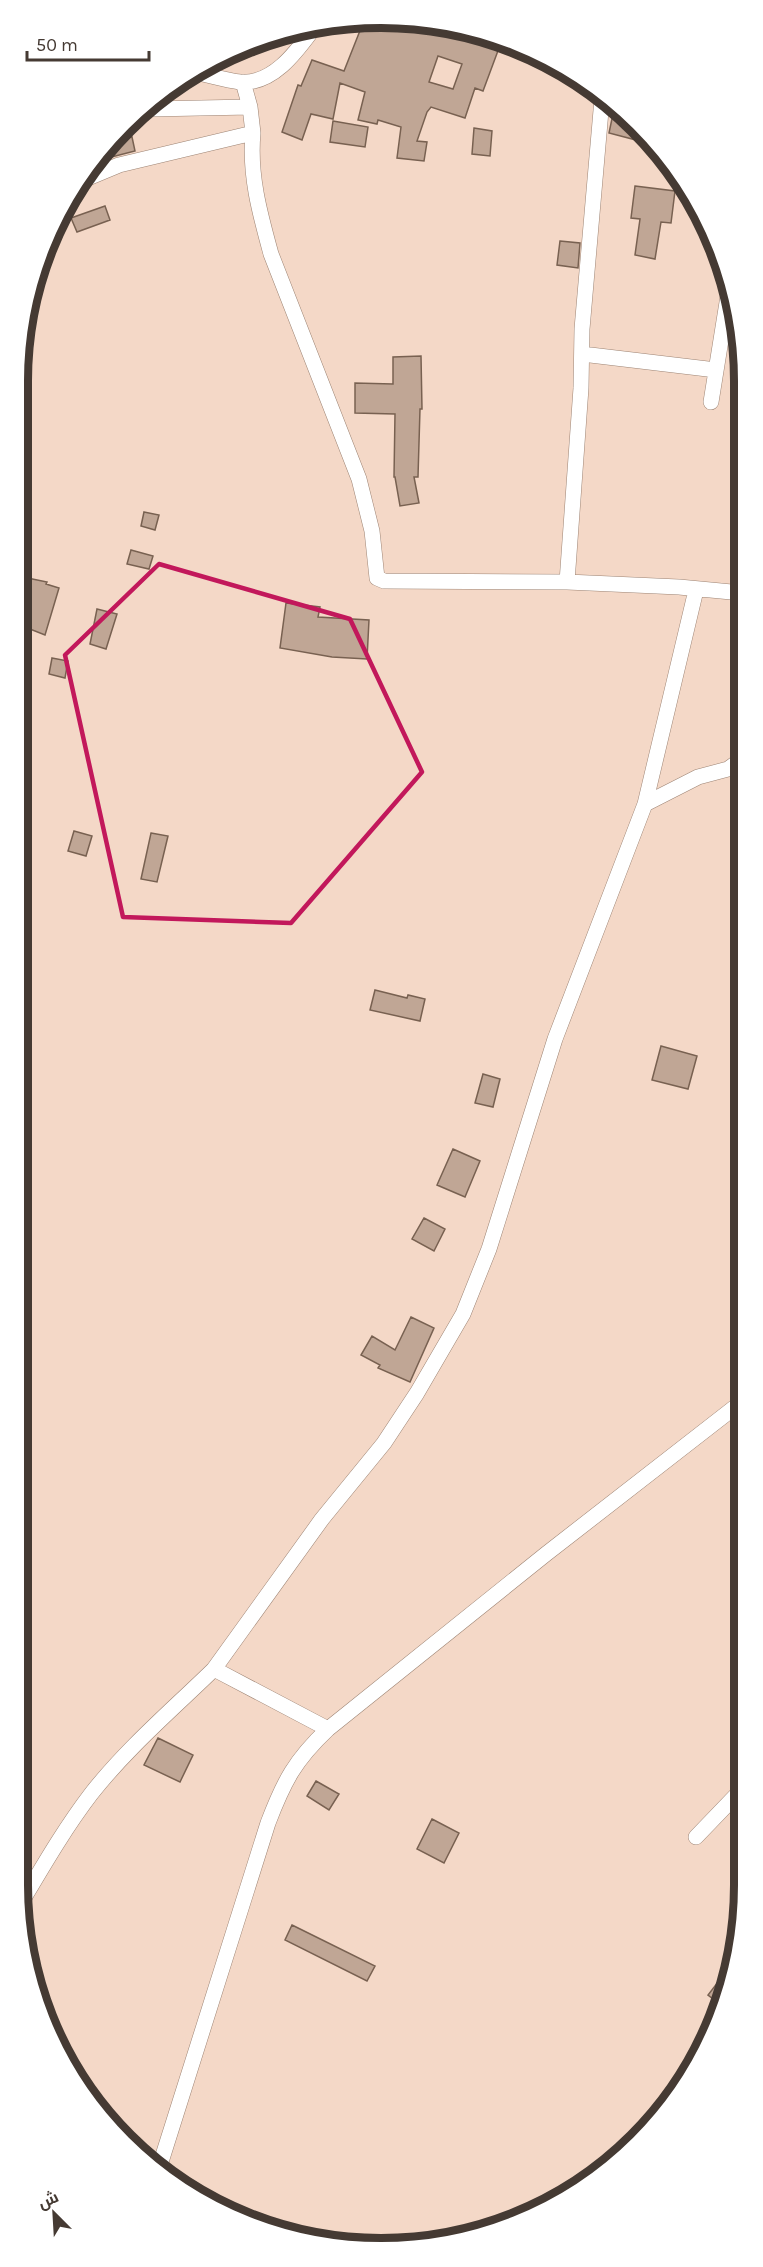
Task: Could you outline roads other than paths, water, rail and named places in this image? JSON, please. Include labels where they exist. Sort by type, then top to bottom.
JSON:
[{"type":"street","points":[[207,75],[243,82],[270,75],[288,60],[307,37]]},
{"type":"street","points":[[243,82],[250,107],[253,133],[252,176],[264,229],[271,254],[359,479],[372,531],[377,578],[384,581],[567,582],[679,587],[734,592]]},
{"type":"street","points":[[567,582],[601,106]]},
{"type":"street","points":[[158,109],[250,107]]},
{"type":"street","points":[[95,175],[119,165],[253,133]]},
{"type":"street","points":[[711,402],[726,307]]},
{"type":"street","points":[[582,354],[716,370]]},
{"type":"street","points":[[28,1891],[57,1844],[92,1793],[112,1769],[214,1669],[322,1519],[384,1443],[417,1393],[463,1314],[489,1250],[555,1039],[645,804],[696,590]]},
{"type":"street","points":[[645,804],[698,777],[728,769],[734,765]]},
{"type":"street","points":[[161,2161],[279,1795],[292,1768],[308,1748],[328,1729],[546,1554],[734,1408]]},
{"type":"street","points":[[214,1669],[328,1729]]},
{"type":"street","points":[[696,1837],[734,1797]]}]
